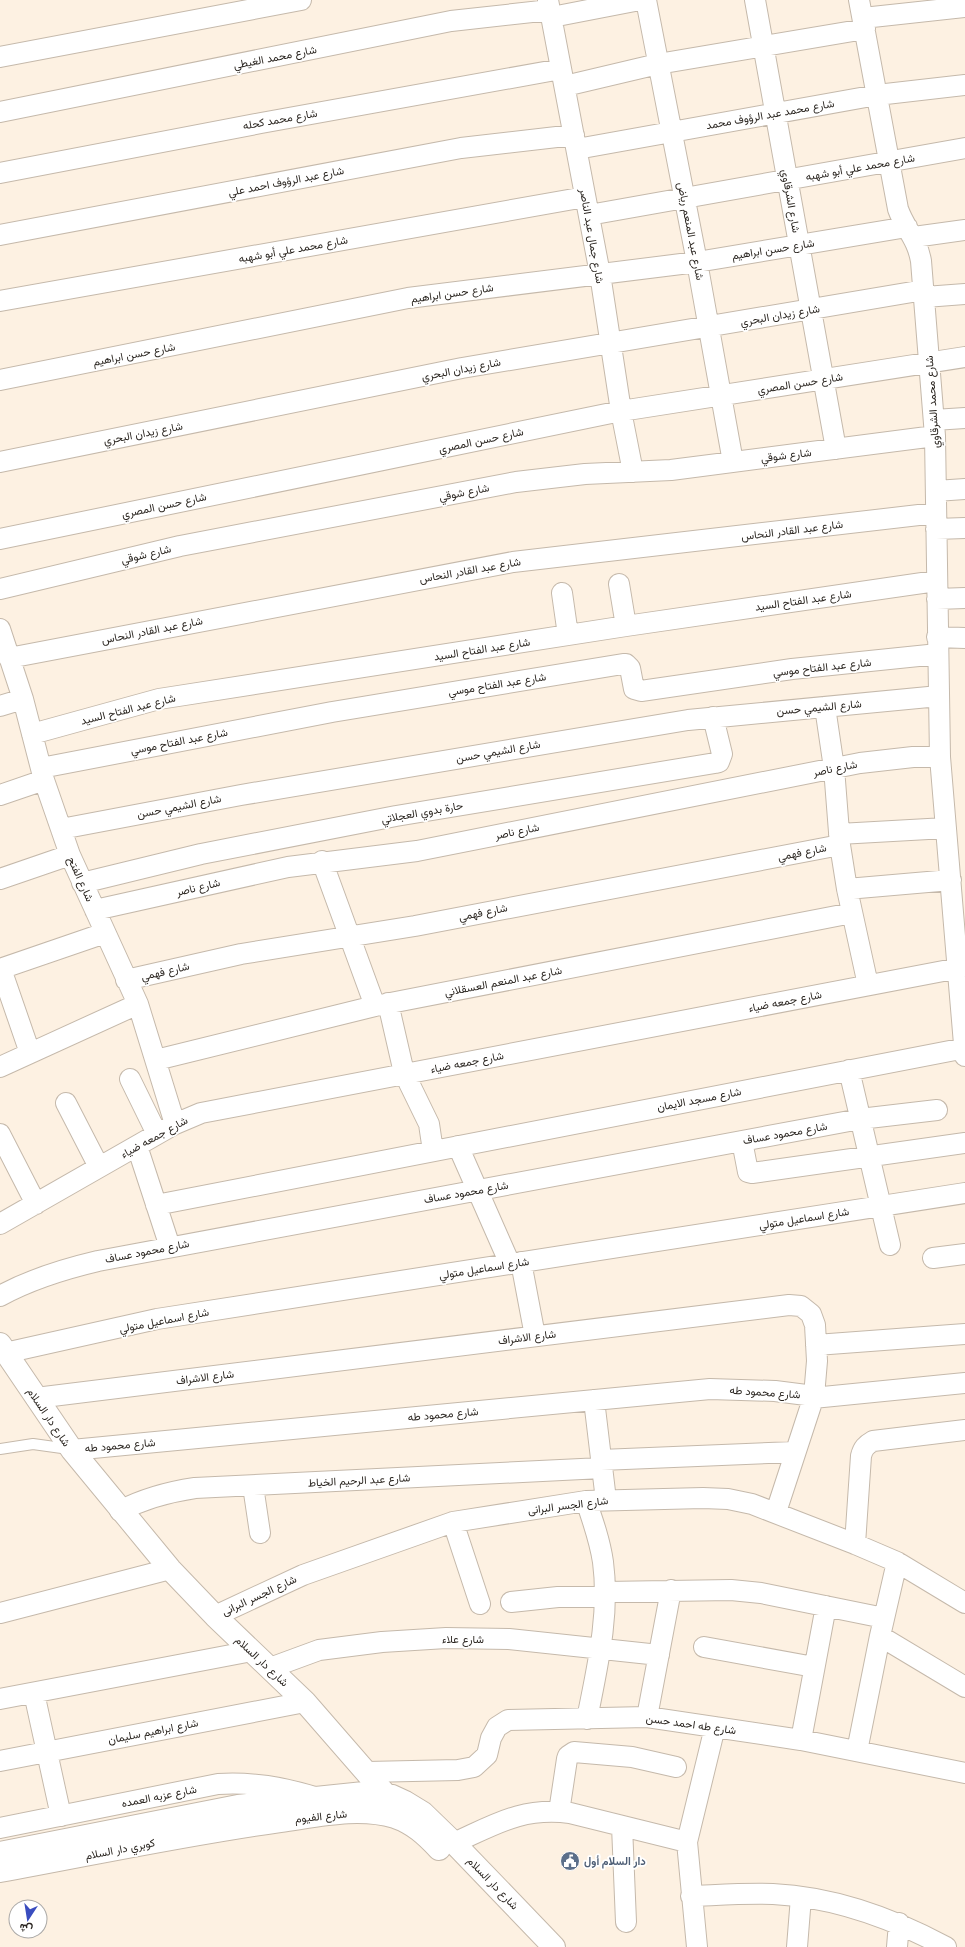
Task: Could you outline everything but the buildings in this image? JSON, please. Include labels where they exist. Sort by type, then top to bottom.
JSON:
[{"type":"main road","name":"شارع دار السلام","points":[[2,1350],[72,1450],[170,1569],[214,1616],[305,1702],[386,1795],[415,1807],[454,1843],[554,1947]]},
{"type":"main road","name":"شارع الفيوم","points":[[240,1816],[319,1798],[364,1793],[386,1795]]},
{"type":"main road","name":"شارع الفيوم","points":[[240,1816],[356,1812],[375,1814],[400,1820]]},
{"type":"main road","name":"كوبري دار السلام","points":[[0,1853],[240,1816]]},
{"type":"main road","name":"كوبري دار السلام","points":[[0,1871],[240,1816]]},
{"type":"main road","name":"شارع دار السلام","points":[[400,1820],[425,1834],[533,1947]]},
{"type":"street","points":[[0,57],[301,0]]},
{"type":"street","name":"شارع محمد الغيطي","points":[[0,112],[451,21],[640,0]]},
{"type":"street","name":"شارع عبد المنعم رياض","points":[[646,0],[685,198],[733,462]]},
{"type":"street","name":"شارع الشرقاوي","points":[[755,0],[836,449]]},
{"type":"street","name":"شارع محمد كحله","points":[[0,173],[261,122],[658,64],[763,46],[862,16],[965,7]]},
{"type":"street","name":"شارع جمال عبد الناصر","points":[[550,9],[600,274],[621,411],[633,472]]},
{"type":"street","name":"شارع محمد الشرقاوي","points":[[862,16],[898,209],[911,232],[921,261],[934,428],[940,757],[951,880],[961,940],[959,968],[965,1051]]},
{"type":"street","name":"شارع محمد عبد الرؤوف محمد","points":[[575,142],[672,132],[877,95],[965,85]]},
{"type":"street","name":"شارع عبد الرؤوف احمد علي","points":[[0,235],[461,148],[575,142]]},
{"type":"street","name":"شارع محمد علي أبو شهبه","points":[[0,301],[587,206],[685,198],[965,148]]},
{"type":"street","name":"شارع حسن ابراهيم","points":[[0,380],[408,298],[697,262],[799,245],[911,232],[965,230]]},
{"type":"street","name":"شارع زيدان البحري","points":[[0,462],[462,368],[811,309],[924,294],[965,294]]},
{"type":"street","name":"شارع حسن المصري","points":[[0,539],[621,411],[965,357]]},
{"type":"street","name":"شارع شوقي","points":[[0,589],[180,546],[516,482],[585,474],[671,470],[836,449],[934,428],[965,418]]},
{"type":"street","points":[[936,491],[965,489]]},
{"type":"street","name":"شارع عبد القادر النحاس","points":[[9,658],[513,562],[936,521],[965,528]]},
{"type":"street","points":[[619,584],[626,626]]},
{"type":"street","name":"شارع عبد الفتاح السيد","points":[[32,734],[159,699],[626,626],[936,590],[965,598]]},
{"type":"street","points":[[562,593],[568,635]]},
{"type":"street","name":"شارع الفتح","points":[[0,629],[23,699],[42,774],[70,855],[138,1004],[175,1124]]},
{"type":"street","points":[[938,646],[965,638]]},
{"type":"street","name":"شارع عبد الفتاح موسي","points":[[42,774],[332,712],[623,664],[626,664],[630,668],[634,689],[641,691],[938,646]]},
{"type":"street","name":"شارع الشيمي حسن","points":[[61,829],[240,795],[688,720],[939,696]]},
{"type":"street","points":[[0,706],[23,699]]},
{"type":"street","points":[[825,707],[834,768],[840,839],[847,889],[868,985]]},
{"type":"street","name":"حارة بدوي العجلاتي","points":[[82,883],[201,854],[396,816],[715,764],[722,758],[722,754],[714,717]]},
{"type":"street","name":"شارع ناصر","points":[[95,910],[288,867],[322,861],[424,849],[834,768],[887,759],[940,757]]},
{"type":"street","points":[[0,795],[42,774]]},
{"type":"street","name":"شارع فهمي","points":[[126,980],[241,954],[350,937],[840,839],[946,828]]},
{"type":"street","points":[[0,879],[70,855]]},
{"type":"street","points":[[322,861],[350,937],[382,1004],[405,1073],[426,1116],[433,1151]]},
{"type":"street","points":[[847,889],[951,880]]},
{"type":"street","name":"شارع عبد المنعم العسقلاني","points":[[156,1060],[382,1004],[852,913]]},
{"type":"street","points":[[30,1053],[1,969],[105,933]]},
{"type":"street","name":"شارع جمعه ضياء","points":[[0,1224],[193,1115],[405,1073],[959,968]]},
{"type":"street","points":[[0,1067],[138,1004]]},
{"type":"street","name":"شارع مسجد الايمان","points":[[156,1204],[849,1070],[965,1051]]},
{"type":"street","points":[[849,1070],[890,1245]]},
{"type":"street","points":[[130,1079],[157,1134]]},
{"type":"street","points":[[66,1103],[99,1167]]},
{"type":"street","name":"شارع محمود عساف","points":[[0,1296],[18,1286],[57,1271],[98,1261],[860,1119],[937,1110]]},
{"type":"street","points":[[0,1134],[36,1204]]},
{"type":"street","points":[[742,1141],[750,1173],[965,1143]]},
{"type":"street","points":[[137,1146],[170,1247]]},
{"type":"street","points":[[458,1146],[478,1190],[516,1263],[535,1336]]},
{"type":"street","name":"شارع اسماعيل متولي","points":[[2,1350],[157,1319],[965,1193]]},
{"type":"street","points":[[933,1258],[965,1254]]},
{"type":"street","name":"شارع الاشراف","points":[[36,1398],[789,1305],[801,1306],[811,1314],[815,1325],[817,1361],[813,1397],[776,1512]]},
{"type":"street","points":[[816,1345],[965,1334]]},
{"type":"street","name":"شارع محمود طه","points":[[72,1450],[710,1389],[775,1391],[813,1397],[965,1383]]},
{"type":"street","points":[[594,1400],[606,1500]]},
{"type":"street","points":[[855,1544],[862,1449],[873,1441],[965,1430]]},
{"type":"street","name":"شارع عبد الرحيم الخياط","points":[[120,1510],[144,1499],[169,1492],[195,1488],[253,1486],[795,1452]]},
{"type":"street","points":[[253,1486],[260,1533]]},
{"type":"street","name":"شارع الجسر البرانى","points":[[214,1616],[303,1575],[453,1522],[586,1501],[606,1500],[728,1499],[752,1504],[776,1512],[897,1562],[965,1603]]},
{"type":"street","points":[[586,1501],[597,1532],[603,1561],[605,1594],[600,1648],[587,1719]]},
{"type":"street","points":[[453,1522],[480,1604]]},
{"type":"street","points":[[857,1751],[882,1627],[897,1562]]},
{"type":"street","points":[[0,1613],[170,1569]]},
{"type":"street","points":[[647,1718],[672,1590]]},
{"type":"street","points":[[511,1602],[672,1590],[731,1590],[761,1593],[826,1606],[882,1627],[965,1687]]},
{"type":"street","points":[[801,1740],[826,1606]]},
{"type":"street","name":"شارع علاء","points":[[270,1668],[319,1650],[382,1642],[446,1638],[509,1639],[659,1655]]},
{"type":"street","points":[[704,1647],[814,1667]]},
{"type":"street","points":[[0,1699],[252,1651]]},
{"type":"street","points":[[34,1693],[61,1816]]},
{"type":"street","name":"شارع ابراهيم سليمان","points":[[0,1761],[305,1702]]},
{"type":"street","name":"شارع طه احمد حسن","points":[[367,1772],[458,1770],[474,1767],[487,1755],[491,1738],[497,1727],[508,1720],[647,1718],[801,1740],[965,1773]]},
{"type":"street","points":[[696,1947],[687,1842],[715,1727]]},
{"type":"street","points":[[559,1812],[566,1759],[571,1753],[632,1757],[676,1767]]},
{"type":"street","name":"شارع عزبه العمده","points":[[0,1828],[218,1784],[242,1783],[267,1785],[319,1798]]},
{"type":"street","points":[[454,1843],[513,1816],[531,1812],[559,1812],[687,1842]]},
{"type":"street","points":[[622,1826],[626,1922]]},
{"type":"street","points":[[691,1896],[773,1894],[823,1900],[871,1913],[899,1923],[946,1947]]},
{"type":"street","points":[[797,1947],[801,1897]]},
{"type":"street","points":[[897,1947],[899,1923]]},
{"type":"lane","points":[[0,1449],[34,1444],[72,1450]]},
{"type":"place","name":"دار السلام أول","points":[[570,1861]]}]
